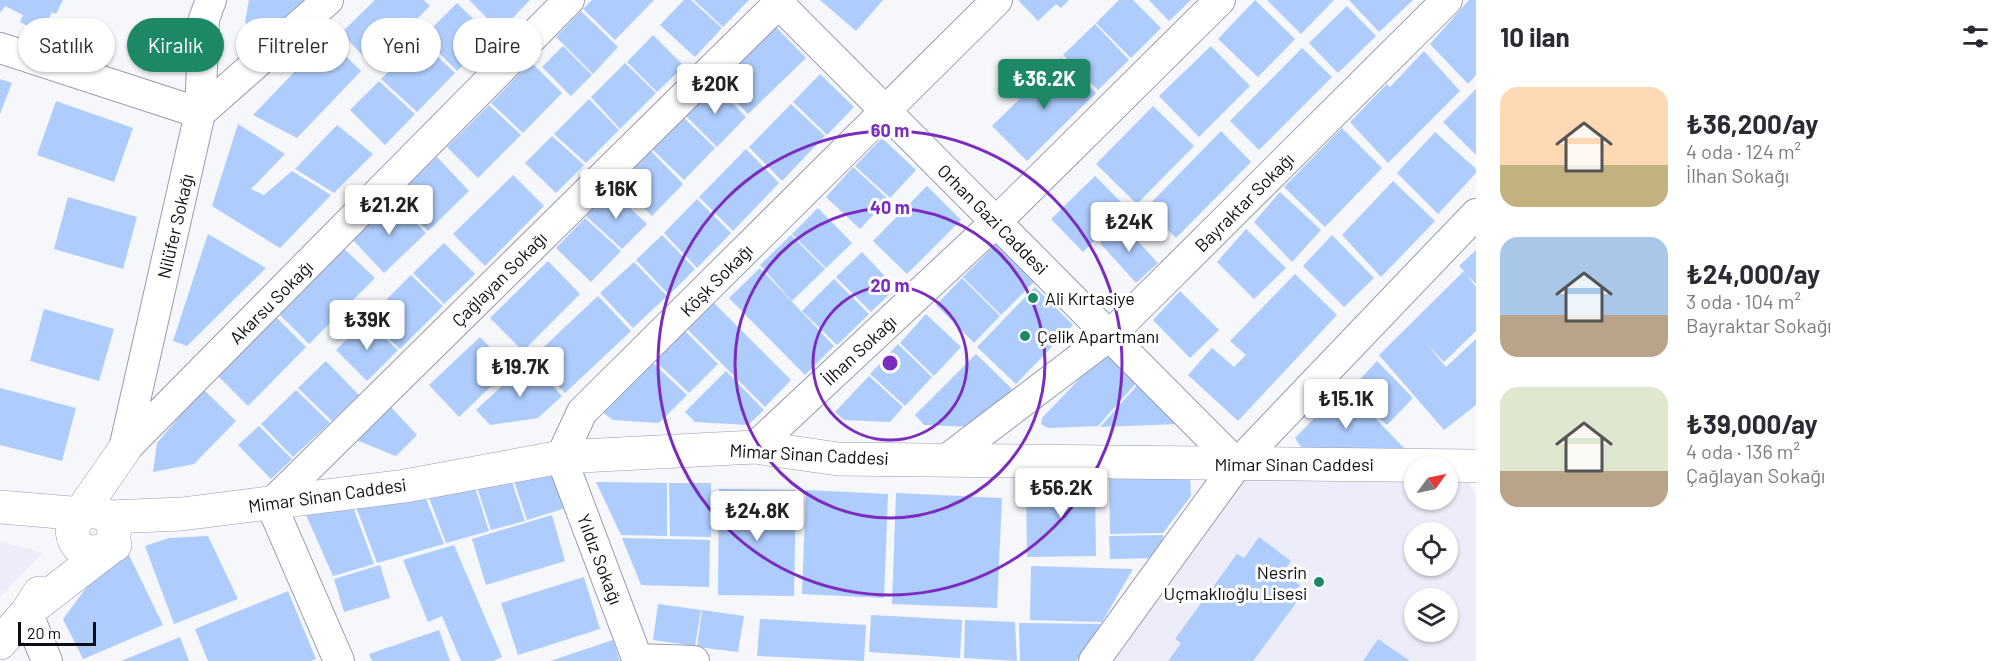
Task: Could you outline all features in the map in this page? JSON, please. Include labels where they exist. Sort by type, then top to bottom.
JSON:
[{"type":"street","name":"Nilüfer Sokağı","points":[[94,529],[124,450],[200,113],[204,19],[211,0]]},
{"type":"street","points":[[0,48],[200,113],[328,0]]},
{"type":"street","name":"Akarsu Sokağı","points":[[124,450],[569,0]]},
{"type":"street","name":"Köşk Sokağı","points":[[561,457],[582,412],[997,0]]},
{"type":"street","name":"İlhan Sokağı","points":[[756,447],[997,221],[1220,0]]},
{"type":"street","name":"Bayraktar Sokağı","points":[[946,460],[1109,336],[1447,0]]},
{"type":"street","name":"Orhan Gazi Caddesi","points":[[779,1],[885,112],[997,221],[1237,464]]},
{"type":"street","name":"Çağlayan Sokağı","points":[[271,504],[779,1]]},
{"type":"street","points":[[1094,661],[1237,464],[1476,214]]},
{"type":"street","name":"Mimar Sinan Caddesi","points":[[0,508],[94,529],[182,514],[405,486],[561,457],[756,447],[838,459],[1237,464],[1470,459]]},
{"type":"street","name":"Yıldız Sokağı","points":[[561,457],[638,660]]},
{"type":"street","points":[[271,504],[339,661]]},
{"type":"street","points":[[0,643],[94,529]]},
{"type":"street","points":[[27,612],[47,661]]},
{"type":"street","points":[[638,660],[694,661]]},
{"type":"shaded area","name":"Nesrin Uçmaklıoğlu Lisesi","points":[[1237,477],[1404,479],[1404,510],[1458,510],[1458,480],[1466,480],[1476,494],[1476,661],[1106,661]]},
{"type":"shaded area","points":[[0,541],[43,553],[0,597]]},
{"type":"building","points":[[0,0],[63,0],[56,14],[52,12],[49,18],[22,18],[23,15],[5,6],[0,13]]},
{"type":"building","points":[[249,0],[311,0],[292,18],[246,18]]},
{"type":"building","points":[[375,0],[424,0],[430,6],[418,18],[361,18],[361,54],[349,41],[349,25]]},
{"type":"building","points":[[469,0],[530,0],[513,18],[487,18]]},
{"type":"building","points":[[592,0],[654,0],[615,40],[583,9]]},
{"type":"building","points":[[684,0],[691,0],[722,28],[695,57],[660,25]]},
{"type":"building","points":[[694,0],[749,0],[723,27]]},
{"type":"building","points":[[820,0],[883,0],[856,31]]},
{"type":"building","points":[[1018,0],[1069,0],[1061,8],[1056,4],[1038,21]]},
{"type":"building","points":[[1119,0],[1133,0],[1161,28],[1131,58],[1096,23]]},
{"type":"building","points":[[1149,0],[1191,0],[1169,21]]},
{"type":"building","points":[[1255,0],[1295,39],[1258,77],[1218,39]]},
{"type":"building","points":[[1267,0],[1334,0],[1301,34]]},
{"type":"building","points":[[1349,0],[1413,0],[1379,32]]},
{"type":"building","points":[[1469,0],[1476,0],[1476,75],[1468,84],[1430,44]]},
{"type":"building","points":[[457,3],[472,18],[453,18],[453,67],[441,55],[441,19]]},
{"type":"building","points":[[1347,6],[1376,36],[1338,73],[1309,43]]},
{"type":"building","points":[[581,11],[618,47],[593,74],[556,37]]},
{"type":"building","points":[[1095,24],[1129,60],[1098,90],[1063,55]]},
{"type":"building","points":[[774,25],[806,58],[748,114],[716,82]]},
{"type":"building","points":[[653,35],[684,66],[657,92],[627,62]]},
{"type":"building","points":[[563,46],[592,75],[571,96],[542,67]]},
{"type":"building","points":[[1211,46],[1250,86],[1199,137],[1159,96]]},
{"type":"building","points":[[1302,48],[1332,77],[1259,150],[1230,121]]},
{"type":"building","points":[[1424,51],[1460,91],[1388,163],[1350,122],[1387,84],[1390,87]]},
{"type":"building","points":[[1061,58],[1096,93],[1027,161],[992,126]]},
{"type":"building","points":[[349,59],[361,71],[297,138],[253,115],[294,72],[349,72]]},
{"type":"building","points":[[441,60],[455,73],[417,112],[381,79],[388,72],[441,72]]},
{"type":"building","points":[[625,63],[656,93],[620,129],[591,97]]},
{"type":"building","points":[[521,72],[541,72],[562,93],[523,133],[491,103]]},
{"type":"building","points":[[820,74],[854,107],[827,135],[793,102]]},
{"type":"building","points":[[0,79],[12,83],[0,114]]},
{"type":"building","points":[[379,81],[415,114],[385,145],[350,110]]},
{"type":"building","points":[[714,84],[746,117],[717,147],[684,114]]},
{"type":"building","points":[[1476,89],[1476,155],[1443,122]]},
{"type":"building","points":[[589,99],[619,130],[586,163],[554,134]]},
{"type":"building","points":[[56,101],[133,128],[114,182],[37,155]]},
{"type":"building","points":[[791,104],[825,136],[782,181],[749,147]]},
{"type":"building","points":[[489,105],[521,135],[478,178],[447,147]]},
{"type":"building","points":[[1153,106],[1194,146],[1137,204],[1096,164]]},
{"type":"building","points":[[682,116],[715,148],[684,180],[651,148]]},
{"type":"building","points":[[238,124],[285,154],[251,189],[264,195],[292,171],[331,195],[280,248],[212,206]]},
{"type":"building","points":[[337,125],[373,154],[334,193],[295,169]]},
{"type":"building","points":[[1342,128],[1382,168],[1325,227],[1284,187]]},
{"type":"building","points":[[1221,131],[1251,162],[1176,238],[1146,208]]},
{"type":"building","points":[[1435,132],[1476,169],[1476,173],[1438,214],[1397,173]]},
{"type":"building","points":[[552,136],[584,165],[556,193],[525,163]]},
{"type":"building","points":[[882,138],[916,170],[890,198],[855,166]]},
{"type":"building","points":[[746,149],[779,183],[733,231],[699,197]]},
{"type":"building","points":[[651,151],[683,184],[652,216],[619,183]]},
{"type":"building","points":[[437,157],[469,191],[428,231],[395,197]]},
{"type":"building","points":[[853,167],[888,199],[860,229],[826,197]]},
{"type":"building","points":[[513,175],[544,206],[485,266],[453,234]]},
{"type":"building","points":[[1095,176],[1127,208],[1083,252],[1051,219]]},
{"type":"building","points":[[1393,181],[1435,221],[1381,277],[1342,235]]},
{"type":"building","points":[[927,186],[961,220],[907,274],[873,241]]},
{"type":"building","points":[[611,190],[647,224],[622,249],[586,216]]},
{"type":"building","points":[[1280,192],[1321,230],[1292,262],[1254,222]]},
{"type":"building","points":[[68,197],[137,217],[123,269],[54,249]]},
{"type":"building","points":[[697,199],[731,233],[697,268],[664,233]]},
{"type":"building","points":[[393,200],[426,233],[384,273],[352,239]]},
{"type":"building","points":[[818,208],[852,243],[826,268],[792,234]]},
{"type":"building","points":[[585,218],[621,251],[591,282],[556,248]]},
{"type":"building","points":[[1121,223],[1158,263],[1136,283],[1100,243]]},
{"type":"building","points":[[1246,229],[1286,268],[1254,299],[1217,262]]},
{"type":"building","points":[[208,234],[266,268],[187,346],[173,341]]},
{"type":"building","points":[[662,235],[695,269],[669,295],[636,260]]},
{"type":"building","points":[[791,235],[825,269],[792,301],[760,265]]},
{"type":"building","points":[[1332,235],[1374,278],[1344,307],[1303,266]]},
{"type":"building","points":[[444,243],[475,274],[444,304],[413,273]]},
{"type":"building","points":[[996,244],[1034,282],[1001,315],[963,277]]},
{"type":"building","points":[[341,246],[375,278],[309,344],[276,311]]},
{"type":"building","points":[[1476,250],[1476,284],[1466,274],[1476,287],[1476,331],[1444,362],[1425,342],[1446,367],[1476,339],[1476,405],[1444,430],[1379,355],[1464,271],[1459,266]]},
{"type":"building","points":[[862,252],[896,288],[871,312],[836,277]]},
{"type":"building","points":[[548,261],[580,294],[523,351],[490,318]]},
{"type":"building","points":[[634,262],[667,296],[633,328],[600,293]]},
{"type":"building","points":[[760,268],[834,346],[805,375],[729,298]]},
{"type":"building","points":[[1295,274],[1337,315],[1238,421],[1188,375],[1212,348],[1234,367],[1246,355],[1230,341]]},
{"type":"building","points":[[411,275],[443,306],[400,349],[367,319]]},
{"type":"building","points":[[962,278],[1000,316],[974,343],[936,305]]},
{"type":"building","points":[[834,279],[869,314],[837,345],[802,311]]},
{"type":"building","name":"Çelik Apartmanı","points":[[1035,287],[1073,325],[1016,384],[977,347]]},
{"type":"building","points":[[1180,291],[1219,330],[1190,358],[1153,320]]},
{"type":"building","points":[[598,296],[631,331],[565,393],[532,358]]},
{"type":"building","points":[[713,302],[791,380],[765,407],[686,328]]},
{"type":"building","points":[[44,309],[114,329],[99,381],[30,361]]},
{"type":"building","points":[[273,314],[306,347],[248,406],[214,372]]},
{"type":"building","points":[[926,314],[961,347],[934,376],[900,343]]},
{"type":"building","points":[[365,321],[398,350],[367,381],[336,350]]},
{"type":"building","points":[[683,329],[718,364],[689,393],[653,359]]},
{"type":"building","points":[[480,337],[510,368],[459,417],[429,385]]},
{"type":"building","points":[[898,344],[932,377],[905,406],[870,374]]},
{"type":"building","points":[[1106,351],[1138,381],[1098,426],[1048,428],[1041,424],[1042,418]]},
{"type":"building","points":[[976,354],[1012,389],[976,427],[924,425],[915,415]]},
{"type":"building","points":[[326,361],[359,395],[332,421],[298,388]]},
{"type":"building","points":[[529,361],[562,396],[538,418],[490,425],[476,410]]},
{"type":"building","points":[[651,361],[687,395],[659,423],[613,420],[601,411]]},
{"type":"building","points":[[1377,361],[1413,398],[1387,425],[1350,390]]},
{"type":"building","points":[[726,371],[764,410],[748,425],[695,422],[685,412]]},
{"type":"building","points":[[869,376],[903,407],[890,422],[844,420],[835,412]]},
{"type":"building","points":[[1140,382],[1178,424],[1100,427]]},
{"type":"building","points":[[1345,387],[1406,450],[1309,454],[1301,447],[1295,438]]},
{"type":"building","points":[[0,388],[76,408],[62,461],[0,445]]},
{"type":"building","points":[[203,389],[236,421],[194,464],[153,472],[157,443]]},
{"type":"building","points":[[296,390],[330,423],[293,457],[261,424]]},
{"type":"building","points":[[388,404],[417,435],[396,456],[351,438]]},
{"type":"building","points":[[259,426],[292,459],[271,479],[238,445]]},
{"type":"building","points":[[559,474],[569,507],[527,520],[514,481]]},
{"type":"building","points":[[1190,475],[1191,496],[1163,533],[1110,534],[1109,476]]},
{"type":"building","points":[[512,482],[525,521],[491,530],[477,487]]},
{"type":"building","points":[[596,482],[667,483],[667,536],[621,535]]},
{"type":"building","points":[[1095,482],[1096,556],[1027,557],[1026,483]]},
{"type":"building","points":[[669,483],[711,483],[711,537],[670,536]]},
{"type":"building","points":[[475,487],[489,531],[446,543],[428,495]]},
{"type":"building","points":[[719,489],[796,490],[794,596],[718,595]]},
{"type":"building","points":[[806,490],[888,494],[884,598],[802,594]]},
{"type":"building","points":[[896,493],[1002,498],[997,608],[892,604]]},
{"type":"building","points":[[425,496],[444,544],[377,563],[356,507]]},
{"type":"building","points":[[353,507],[374,564],[333,576],[306,515]]},
{"type":"building","points":[[552,515],[565,561],[486,585],[472,539]]},
{"type":"building","points":[[1163,535],[1164,558],[1110,559],[1109,536]]},
{"type":"building","points":[[208,536],[238,599],[174,624],[145,546],[169,538]]},
{"type":"building","points":[[1259,537],[1291,561],[1283,572],[1300,585],[1293,595],[1299,599],[1253,661],[1168,661],[1181,643],[1175,639],[1237,554],[1244,558]]},
{"type":"building","points":[[622,538],[710,540],[709,587],[641,585]]},
{"type":"building","points":[[454,545],[502,657],[493,661],[461,661],[442,616],[428,622],[403,560]]},
{"type":"building","points":[[128,553],[163,625],[83,659],[63,619],[95,576]]},
{"type":"building","points":[[380,565],[390,598],[344,612],[334,579]]},
{"type":"building","points":[[1031,566],[1133,569],[1102,622],[1030,620]]},
{"type":"building","points":[[584,577],[600,629],[518,655],[501,603]]},
{"type":"building","points":[[288,591],[316,659],[311,661],[208,661],[195,629]]},
{"type":"building","points":[[658,604],[701,610],[695,646],[653,640]]},
{"type":"building","points":[[702,610],[744,616],[738,652],[697,647]]},
{"type":"building","points":[[871,615],[962,620],[960,658],[869,652]]},
{"type":"building","points":[[760,619],[866,625],[864,661],[757,656]]},
{"type":"building","points":[[965,620],[1015,622],[1017,661],[964,658]]},
{"type":"building","points":[[1019,623],[1101,624],[1076,661],[1020,661]]},
{"type":"building","points":[[439,630],[450,661],[372,661],[369,654]]},
{"type":"building","points":[[180,637],[189,661],[121,661]]},
{"type":"building","points":[[1378,639],[1410,661],[1363,661]]},
{"type":"building","points":[[613,640],[620,661],[550,661]]},
{"type":"place","name":"Ali Kırtasiye","points":[[1033,298]]},
{"type":"place","name":"Çelik Apartmanı","points":[[1025,336]]},
{"type":"place","name":"Nesrin Uçmaklıoğlu Lisesi","points":[[1319,582]]}]
